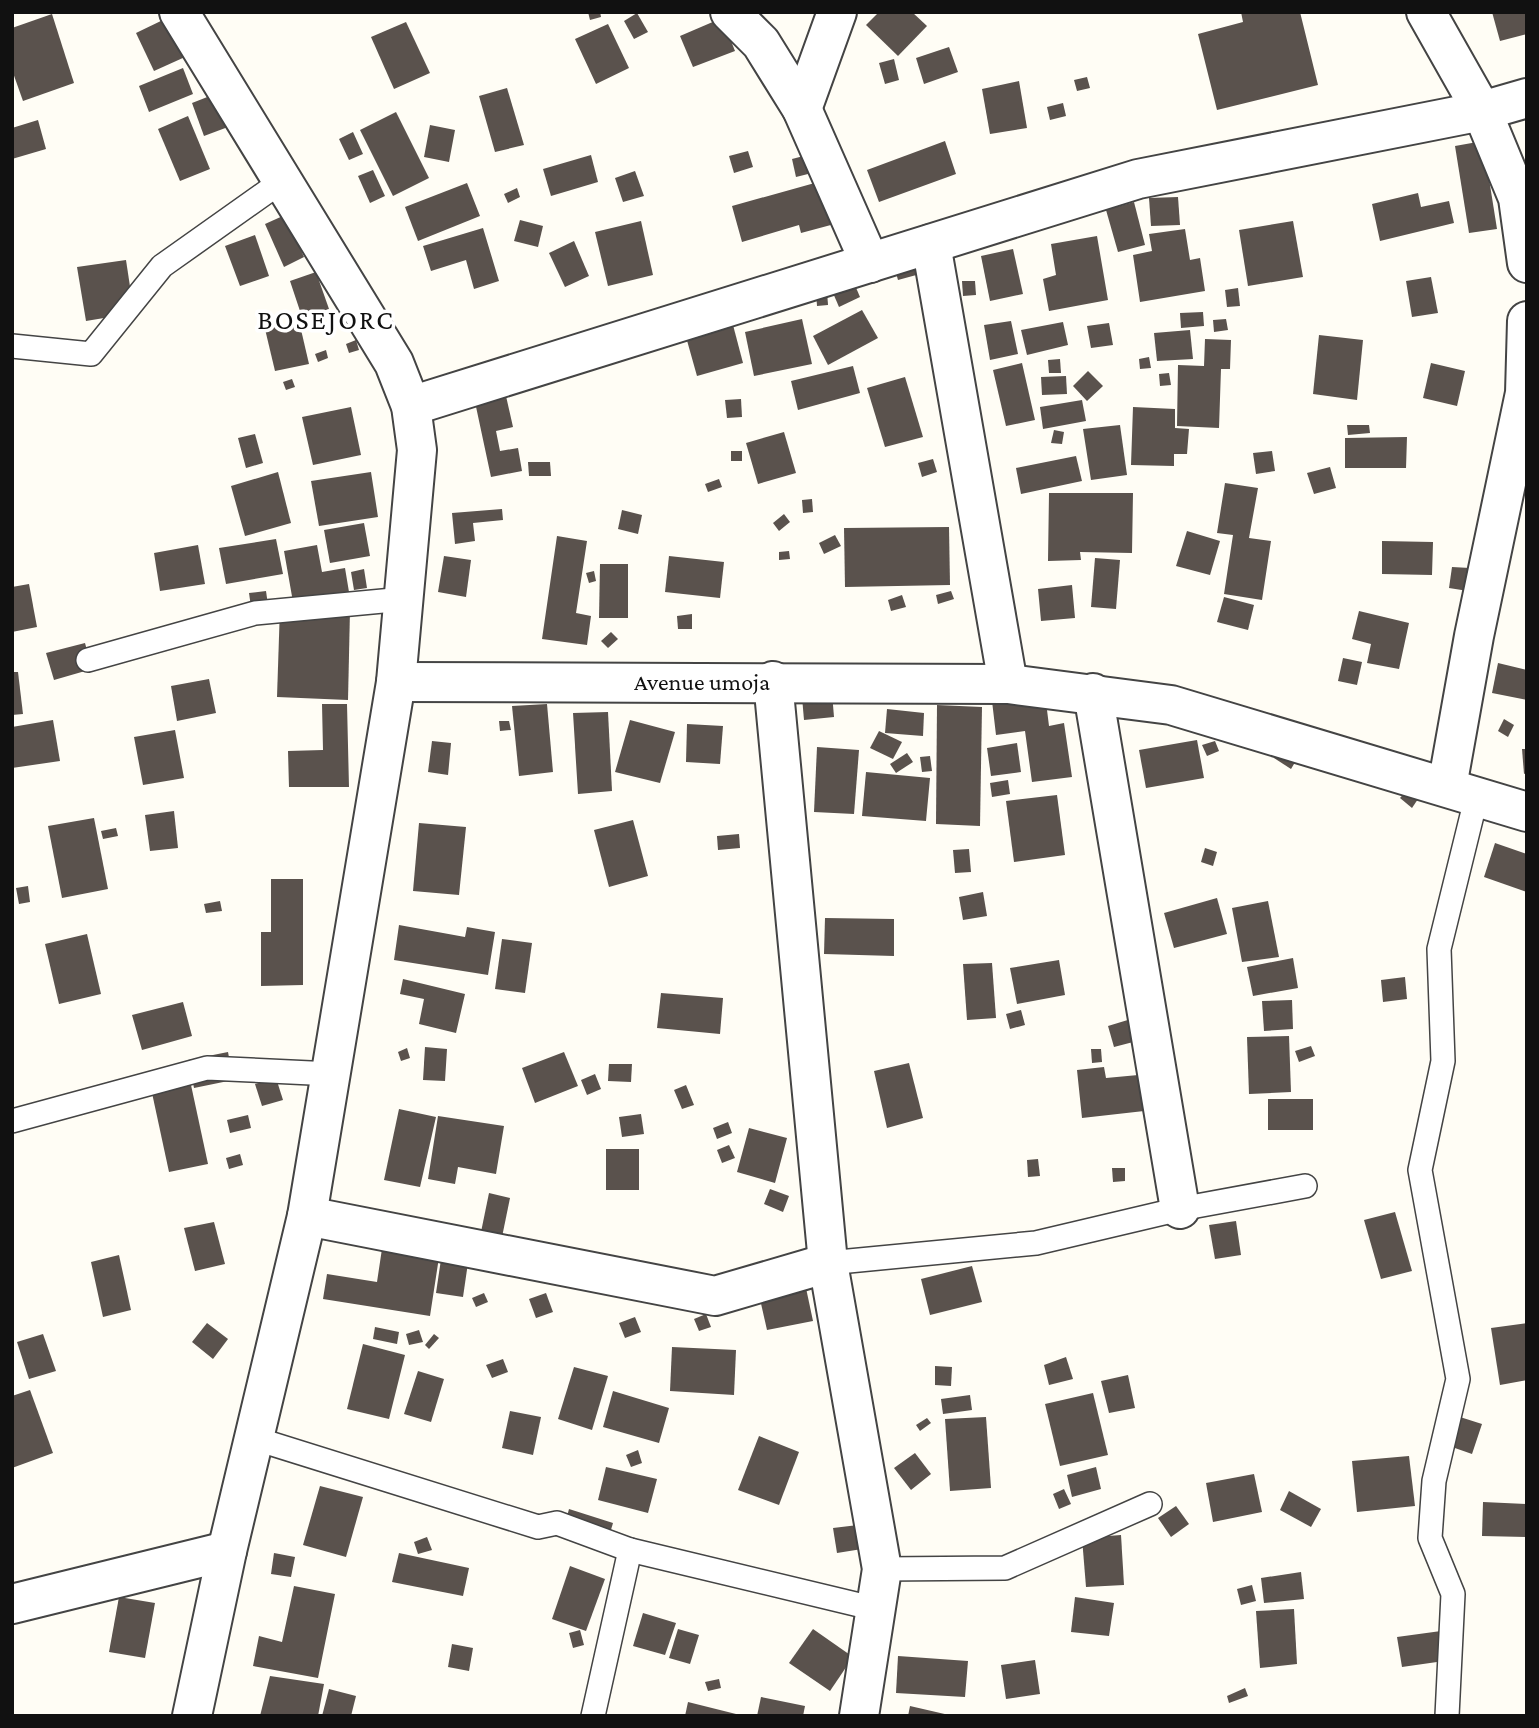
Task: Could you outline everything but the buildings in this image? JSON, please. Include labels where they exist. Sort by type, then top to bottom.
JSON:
[{"type":"street","points":[[178,12],[394,363],[411,406],[417,450],[397,682],[307,1216],[227,1551],[192,1716]]},
{"type":"street","points":[[730,12],[761,43],[802,109],[870,263]]},
{"type":"street","points":[[802,109],[837,12]]},
{"type":"street","points":[[1426,12],[1482,111],[1517,198],[1527,263]]},
{"type":"street","points":[[411,406],[1138,179],[1482,111],[1527,98]]},
{"type":"street","points":[[931,244],[1008,684]]},
{"type":"street","points":[[1462,793],[1474,636],[1526,393],[1527,321]]},
{"type":"street","points":[[773,681],[828,1263],[882,1569],[859,1716]]},
{"type":"street","name":"Avenue umoja","points":[[397,682],[773,681],[1008,684],[1093,693],[1171,705],[1527,812]]},
{"type":"street","points":[[1093,693],[1180,1209]]},
{"type":"street","points":[[307,1216],[715,1296],[828,1263]]},
{"type":"street","points":[[12,1604],[227,1551]]},
{"type":"lane","points":[[12,346],[91,354],[162,266],[282,181]]},
{"type":"lane","points":[[88,660],[255,613],[404,599]]},
{"type":"lane","points":[[1447,1716],[1453,1594],[1430,1538],[1434,1482],[1458,1379],[1420,1170],[1443,1060],[1439,948],[1462,793]]},
{"type":"lane","points":[[12,1121],[207,1068],[332,1074]]},
{"type":"lane","points":[[828,1263],[1036,1243],[1180,1209],[1305,1186]]},
{"type":"lane","points":[[253,1438],[538,1527],[557,1523],[630,1550],[876,1609]]},
{"type":"lane","points":[[882,1569],[1005,1568],[1150,1504]]},
{"type":"lane","points":[[593,1716],[630,1550]]},
{"type":"district","name":"BOSEJORC","points":[[326,319]]}]
